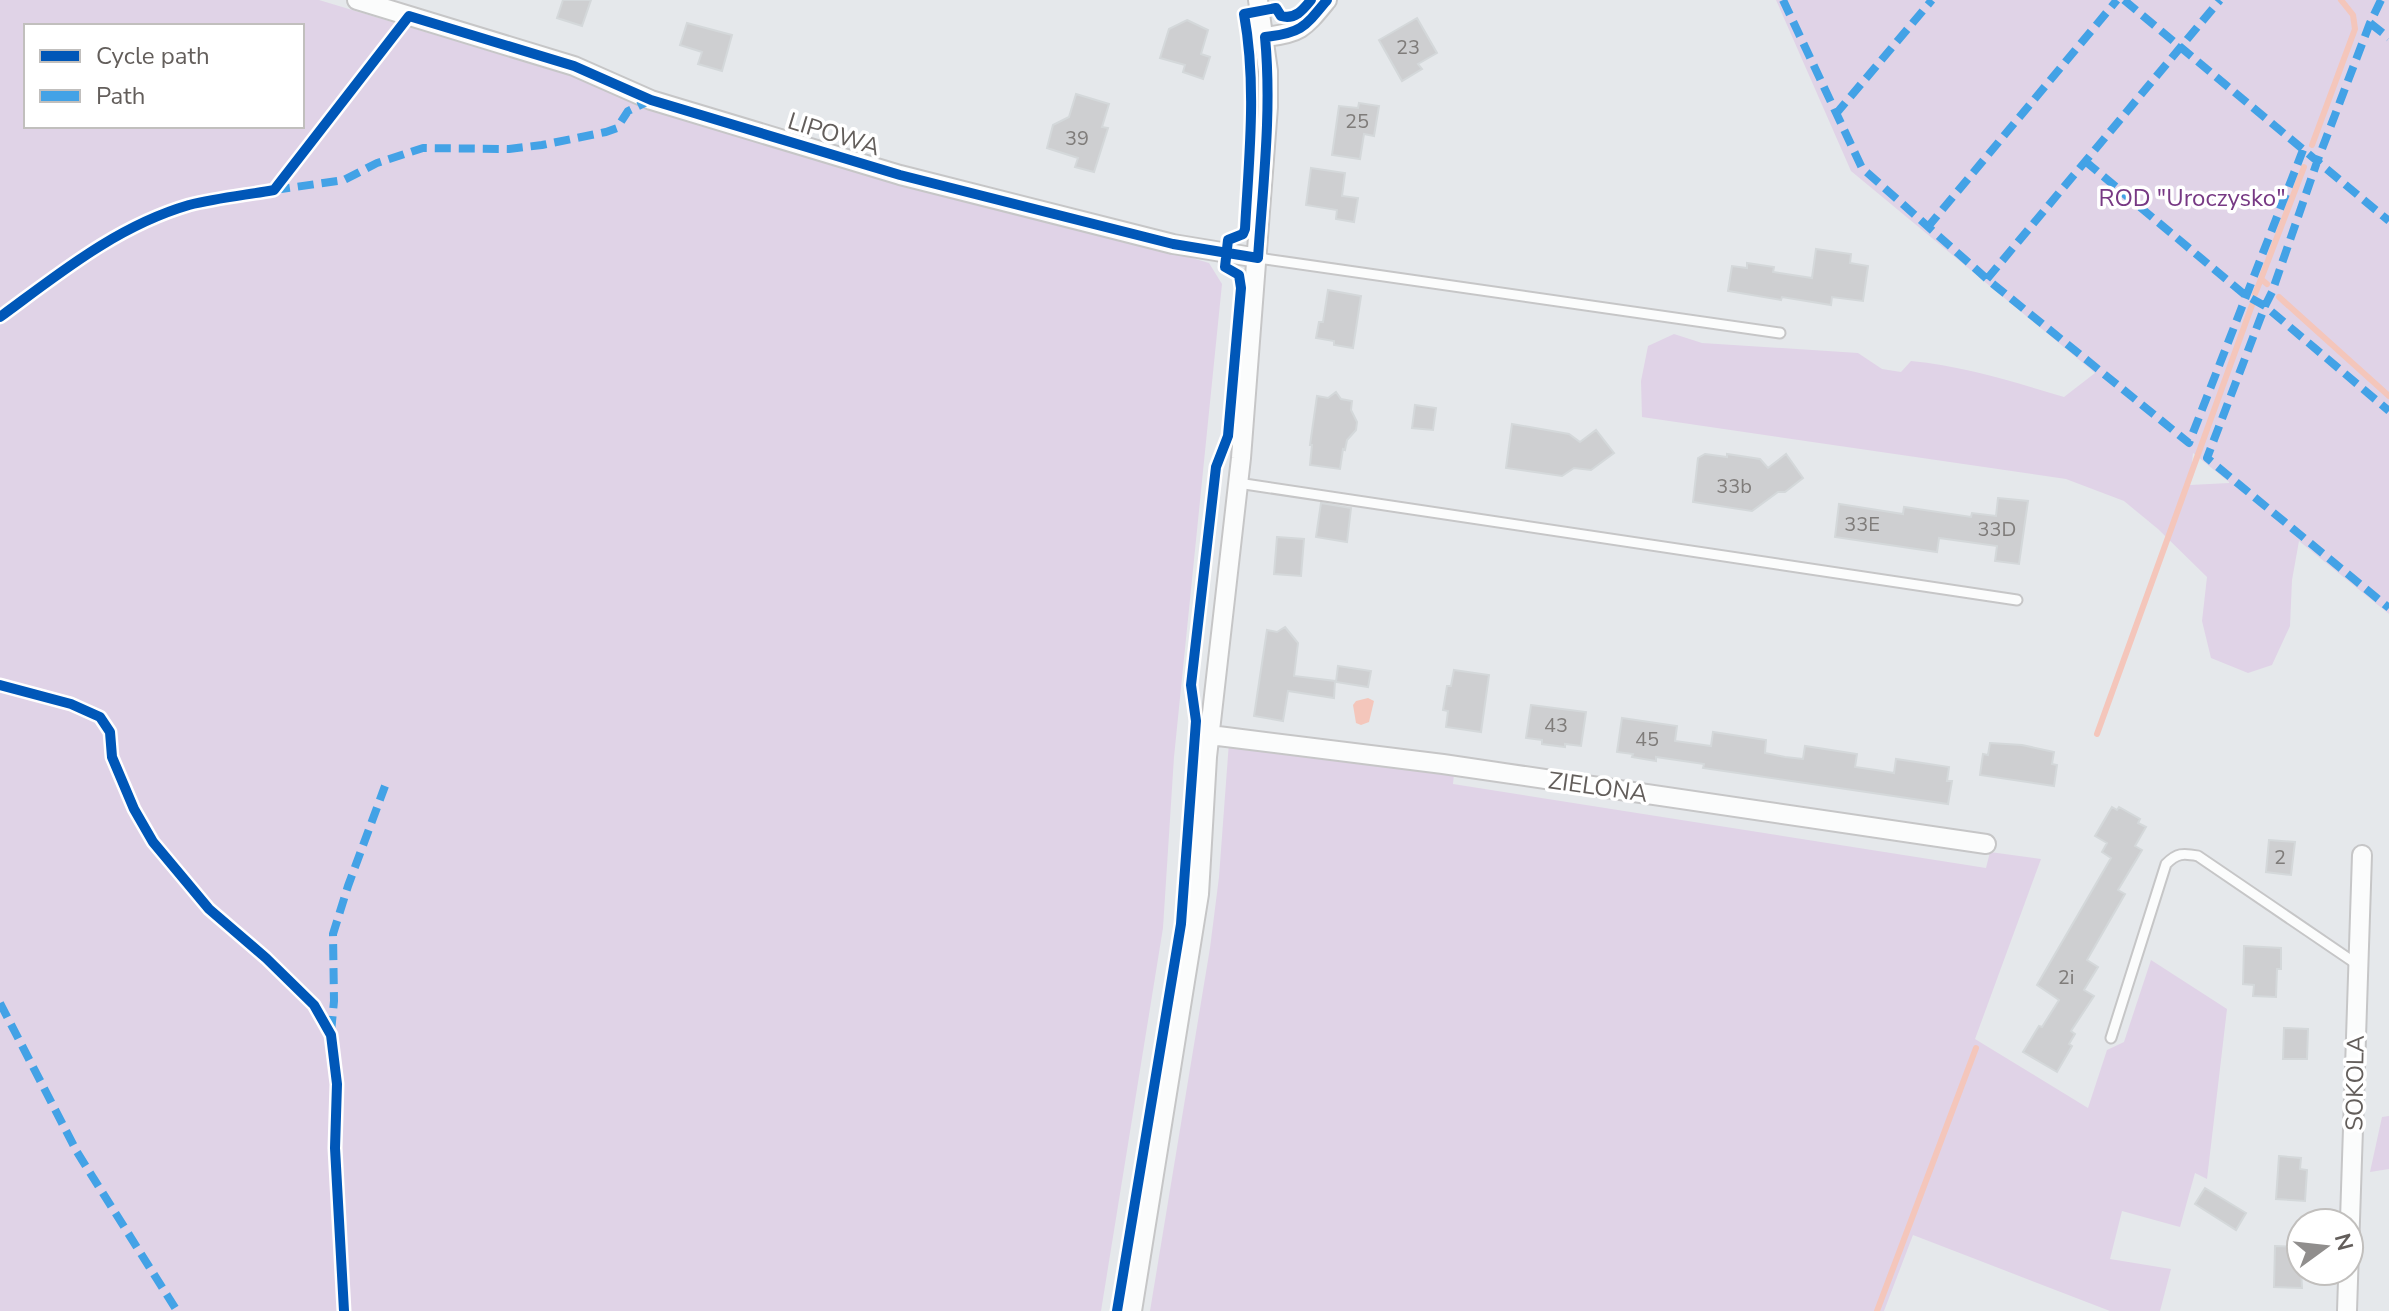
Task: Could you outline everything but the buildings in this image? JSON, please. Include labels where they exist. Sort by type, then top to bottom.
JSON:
[{"type":"street","name":"LIPOWA","points":[[357,0],[574,66],[651,100],[900,175],[1173,244],[1258,258]]},
{"type":"street","points":[[1132,1311],[1199,894],[1210,735],[1238,483],[1258,258],[1268,107],[1265,37],[1258,0]]},
{"type":"street","points":[[1265,37],[1297,31],[1327,0]]},
{"type":"street","name":"ZIELONA","points":[[1210,735],[1443,764],[1986,844]]},
{"type":"street","name":"SOKOLA","points":[[2347,1311],[2362,855]]},
{"type":"lane","points":[[1258,258],[1780,333]]},
{"type":"lane","points":[[1238,483],[2017,600]]},
{"type":"lane","points":[[2111,1038],[2166,864],[2175,855],[2198,856],[2358,965]]},
{"type":"green space","points":[[0,0],[319,0],[1209,263],[1222,284],[1174,757],[1163,928],[1101,1311],[0,1311]]},
{"type":"green space","name":"ROD \"Uroczysko\"","points":[[1776,0],[2389,0],[2389,614],[2299,541],[2292,580],[2290,626],[2272,665],[2248,673],[2211,658],[2202,621],[2207,577],[2124,501],[2066,479],[1642,417],[1641,381],[1648,346],[1674,334],[1702,343],[1858,353],[1882,369],[1901,372],[1911,361],[1931,363],[1989,375],[2064,397],[2095,373],[1851,171]],"holes":[[[2193,453],[2229,482],[2190,485]]]},
{"type":"green space","points":[[1229,742],[1454,774],[1453,784],[1986,868],[1990,852],[2041,859],[1975,1039],[2088,1108],[2107,1050],[2124,1042],[2151,960],[2227,1009],[2207,1179],[2195,1173],[2180,1227],[2122,1211],[2110,1259],[2171,1269],[2160,1311],[2110,1311],[1913,1235],[1884,1311],[1150,1311],[1210,948],[1219,877]]},
{"type":"green space","points":[[2389,1116],[2389,1169],[2370,1172],[2382,1117]]},
{"type":"shaded area","points":[[1368,698],[1374,701],[1369,722],[1361,725],[1356,723],[1353,705]]},
{"type":"waterway","points":[[2312,145],[2355,29],[2353,15],[2341,0]]},
{"type":"waterway","points":[[2267,284],[2261,279],[2304,167]]},
{"type":"waterway","points":[[2255,294],[2261,279]]},
{"type":"waterway","points":[[2279,297],[2389,396]]},
{"type":"waterway","points":[[2097,734],[2252,305]]},
{"type":"waterway","points":[[1877,1311],[1976,1048]]},
{"type":"marked path","points":[[1783,0],[1862,168],[1987,279],[2189,443],[2303,150]]},
{"type":"marked path","points":[[1835,115],[1932,0]]},
{"type":"marked path","points":[[1927,228],[2117,0]]},
{"type":"marked path","points":[[2124,0],[2389,221]]},
{"type":"marked path","points":[[1987,279],[2220,0]]},
{"type":"marked path","points":[[2381,0],[2207,458],[2389,608]]},
{"type":"marked path","points":[[2370,23],[2389,38]]},
{"type":"marked path","points":[[274,190],[344,180],[377,163],[423,148],[509,149],[606,132],[617,128],[628,111],[651,100]]},
{"type":"marked path","points":[[2085,161],[2389,411]]},
{"type":"marked path","points":[[331,1032],[333,934],[385,786]]},
{"type":"marked path","points":[[0,1003],[77,1152],[177,1311]]},
{"type":"cycle path","points":[[1117,1311],[1181,924],[1196,721],[1191,685],[1216,467],[1228,436],[1241,288],[1239,275],[1225,267],[1228,240],[1243,234],[1245,229],[1251,94],[1244,14],[1276,8],[1281,16],[1290,17],[1302,11],[1311,0]]},
{"type":"cycle path","points":[[0,317],[90,252],[138,225],[189,205],[274,190],[409,16],[574,66],[651,100],[900,175],[1173,244],[1258,258],[1267,120],[1265,37],[1301,28],[1327,0]]},
{"type":"cycle path","points":[[0,685],[71,704],[100,717],[110,732],[112,757],[134,809],[153,842],[209,909],[314,1005],[331,1035],[337,1084],[335,1148],[344,1311]]}]
